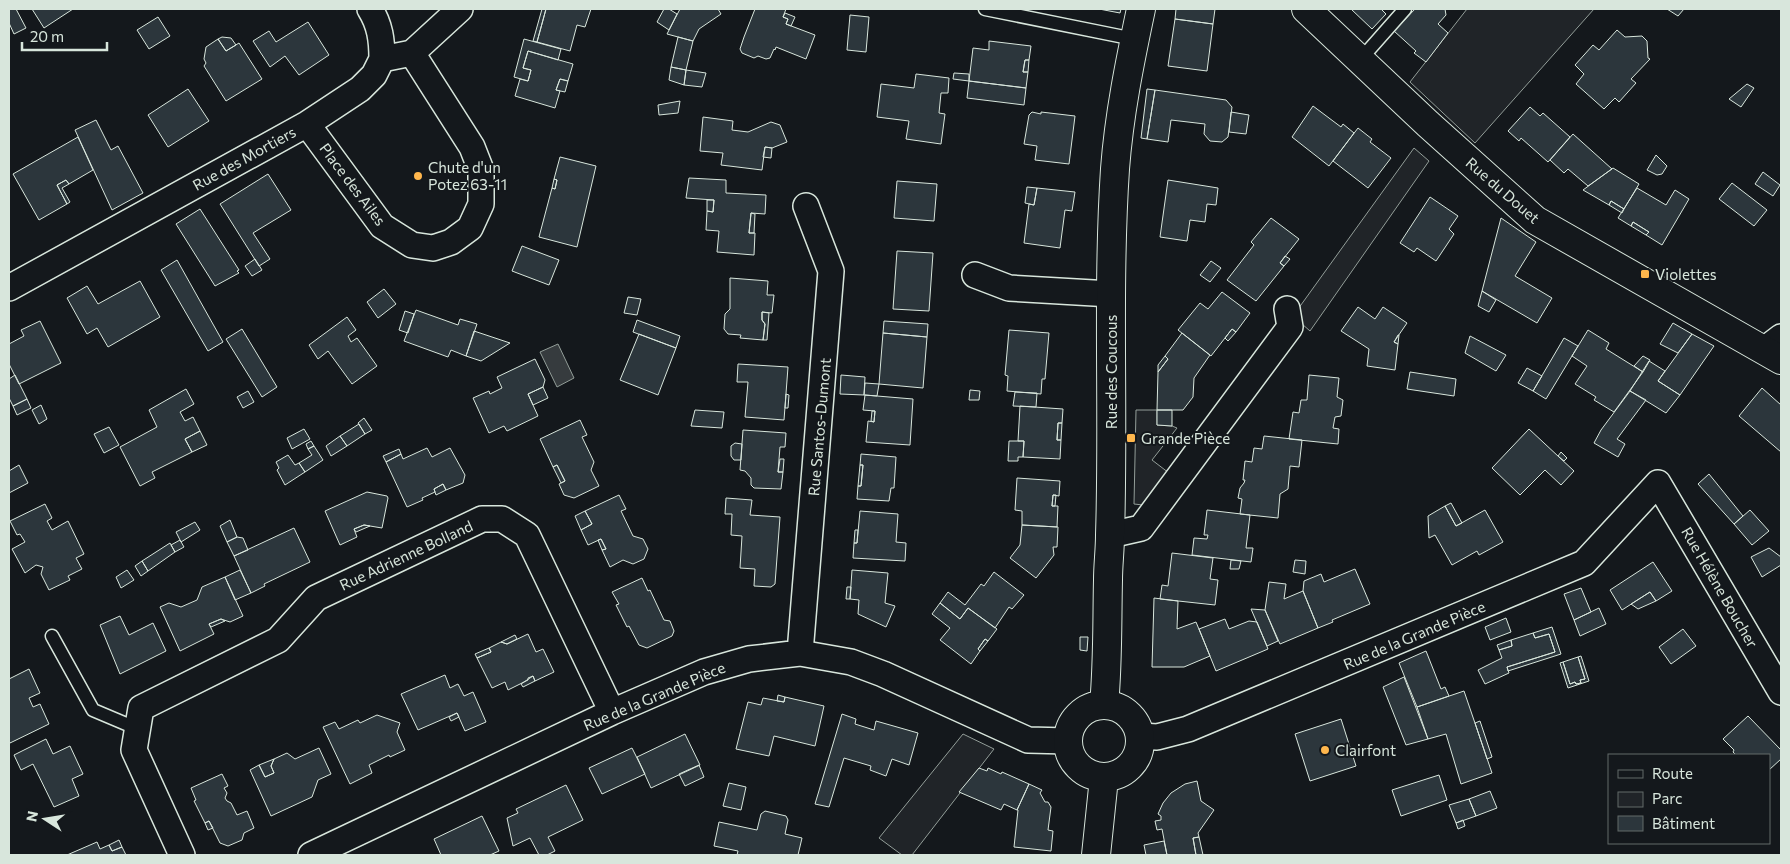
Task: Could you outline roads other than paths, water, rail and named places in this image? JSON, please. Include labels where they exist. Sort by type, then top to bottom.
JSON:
[{"type":"street","points":[[370,9],[382,37],[382,59],[412,53],[460,9]]},
{"type":"street","name":"Rue des Coucous","points":[[1104,705],[1107,664],[1110,535],[1111,294],[1116,167],[1134,40],[1141,9]]},
{"type":"street","name":"Rue du Douet","points":[[1306,9],[1428,124],[1535,220],[1775,349]]},
{"type":"street","name":"Place des Ailes","points":[[308,124],[382,226],[412,245],[433,248],[451,242],[470,228],[481,204],[481,170],[472,147],[412,53]]},
{"type":"street","name":"Rue des Mortiers","points":[[9,288],[308,124],[360,89],[374,75],[382,59]]},
{"type":"street","name":"Rue Santos-Dumont","points":[[800,653],[831,271],[806,206]]},
{"type":"street","points":[[975,275],[1010,288],[1111,294]]},
{"type":"street","points":[[1110,535],[1141,528],[1290,327],[1287,309]]},
{"type":"street","name":"Rue de la Grande Pièce","points":[[1140,736],[1157,737],[1188,729],[1584,563],[1658,482]]},
{"type":"street","name":"Rue Hélène Boucher","points":[[1658,482],[1781,692]]},
{"type":"street","name":"Rue Adrienne Bolland","points":[[182,855],[134,750],[141,708],[278,640],[316,598],[482,519],[502,519],[527,535],[612,712]]},
{"type":"street","name":"Rue de la Grande Pièce","points":[[311,855],[612,712],[704,672],[749,659],[800,653],[851,662],[883,674],[1028,740],[1068,742]]},
{"type":"street","points":[[1104,705],[1115,707],[1127,714],[1136,724],[1140,736],[1139,752],[1132,764],[1121,773],[1104,778],[1090,775],[1079,767],[1070,754],[1069,730],[1077,717],[1088,709],[1104,705]]},
{"type":"street","points":[[1096,855],[1104,778]]},
{"type":"lane","points":[[985,9],[1134,40]]},
{"type":"lane","points":[[1360,60],[1405,9]]},
{"type":"lane","points":[[52,636],[93,710],[138,729]]},
{"type":"place","name":"Chute d'un Potez 63-11","points":[[418,176]]},
{"type":"place","name":"Violettes","points":[[1645,274]]},
{"type":"place","name":"Grande Pièce","points":[[1131,438]]},
{"type":"place","name":"Clairfont","points":[[1325,750]]}]
